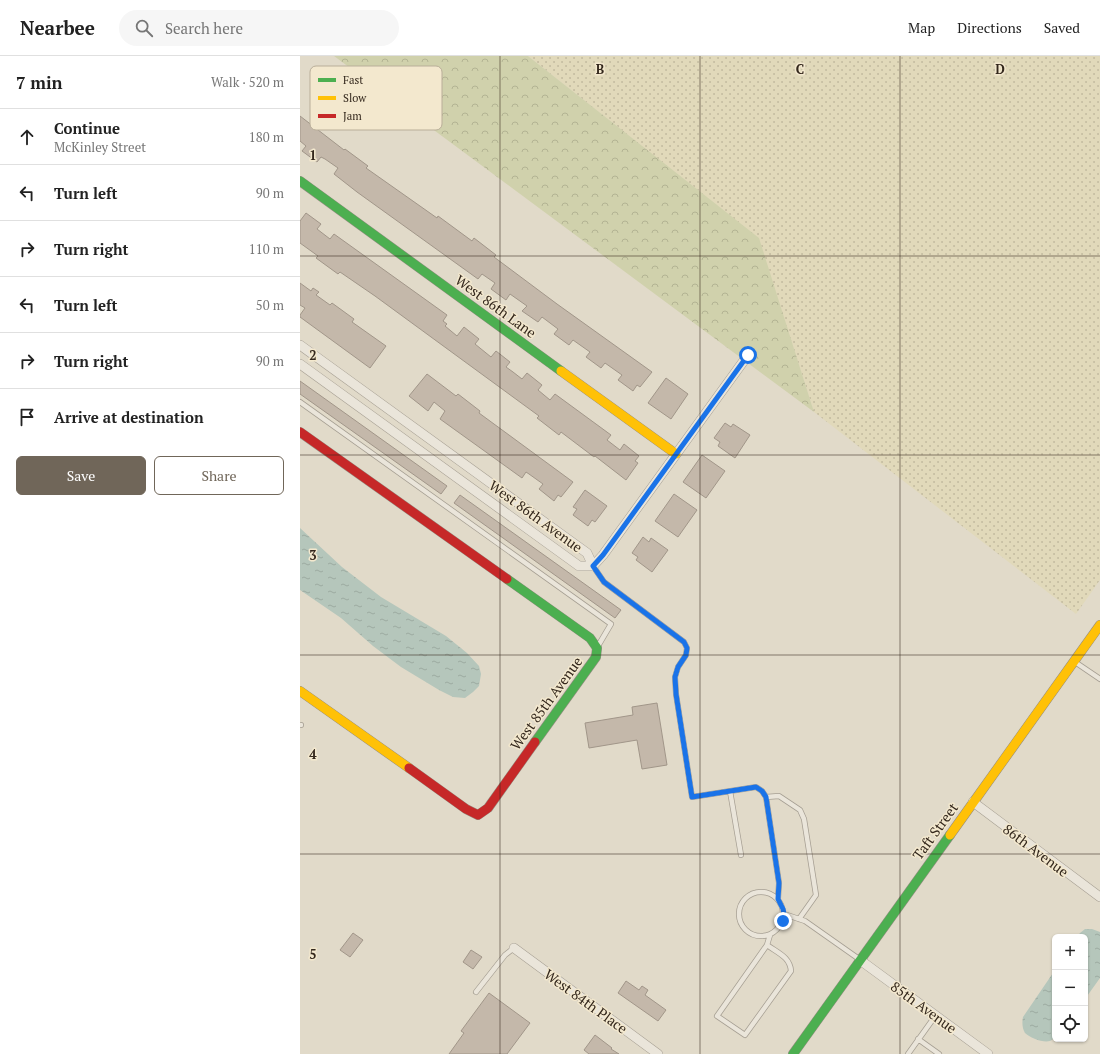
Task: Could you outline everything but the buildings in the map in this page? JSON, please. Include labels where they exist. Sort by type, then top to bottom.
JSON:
[{"type":"street","name":"West 86th Lane","points":[[300,181],[676,454]]},
{"type":"street","name":"West 86th Avenue","points":[[300,345],[587,553],[593,566],[579,566],[300,364]]},
{"type":"street","points":[[593,566],[603,555],[748,355]]},
{"type":"street","name":"West 85th Avenue","points":[[300,432],[590,638],[597,648],[596,657],[488,808],[478,815],[466,809],[300,691]]},
{"type":"street","name":"Taft Street","points":[[793,1054],[1100,625]]},
{"type":"street","name":"86th Avenue","points":[[973,802],[1100,897]]},
{"type":"street","name":"West 84th Place","points":[[514,948],[655,1053]]},
{"type":"street","name":"85th Avenue","points":[[860,960],[988,1054]]},
{"type":"lane","points":[[300,402],[611,624],[597,648]]},
{"type":"lane","points":[[593,566],[604,582],[684,642],[687,648],[686,655],[678,667],[675,677],[676,694],[692,797],[756,787],[762,791],[766,797],[779,883],[778,899]]},
{"type":"lane","points":[[1074,661],[1100,679]]},
{"type":"lane","points":[[730,791],[742,855]]},
{"type":"lane","points":[[766,797],[779,796],[800,810],[804,819],[816,895],[799,919]]},
{"type":"lane","points":[[765,892],[772,894],[778,899],[784,914],[783,921],[776,932],[763,937],[748,933],[743,927],[739,913],[740,906],[744,899],[750,894],[765,892]]},
{"type":"lane","points":[[784,914],[805,921],[860,960]]},
{"type":"lane","points":[[768,945],[788,960],[791,972],[745,1035],[717,1016],[768,945],[770,935]]},
{"type":"lane","points":[[476,992],[505,955],[514,948]]},
{"type":"lane","points":[[908,1054],[936,1016]]},
{"type":"lane","points":[[918,1039],[939,1054]]},
{"type":"shaded area","points":[[528,56],[1100,56],[1100,580],[1076,614],[814,412],[758,238]]},
{"type":"green space","points":[[334,56],[528,56],[759,238],[814,412],[434,130],[442,130],[442,66],[347,66]]},
{"type":"water","points":[[300,528],[342,567],[381,597],[446,636],[467,653],[479,666],[481,674],[479,686],[465,698],[453,697],[439,690],[401,667],[373,646],[341,618],[300,590]]},
{"type":"water","points":[[1085,929],[1092,929],[1100,932],[1100,978],[1088,995],[1088,934],[1079,934]]},
{"type":"water","points":[[1052,974],[1052,1040],[1040,1041],[1030,1037],[1023,1029],[1023,1017]]},
{"type":"traffic: fast","points":[[300,181],[561,371]]},
{"type":"traffic: fast","points":[[507,579],[590,638],[597,648],[596,657],[535,742]]},
{"type":"traffic: fast","points":[[793,1054],[950,835]]},
{"type":"traffic: slow","points":[[561,371],[676,454]]},
{"type":"traffic: slow","points":[[950,835],[1100,625]]},
{"type":"traffic: slow","points":[[300,691],[409,768]]},
{"type":"traffic: jam","points":[[300,432],[507,579]]},
{"type":"traffic: jam","points":[[409,768],[466,809],[478,815],[488,808],[535,742]]},
{"type":"route","points":[[748,355],[603,555],[593,566],[604,582],[684,642],[687,648],[686,655],[678,667],[675,677],[676,694],[692,797],[756,787],[762,791],[766,797],[779,883],[778,899],[783,909],[783,921]]}]
